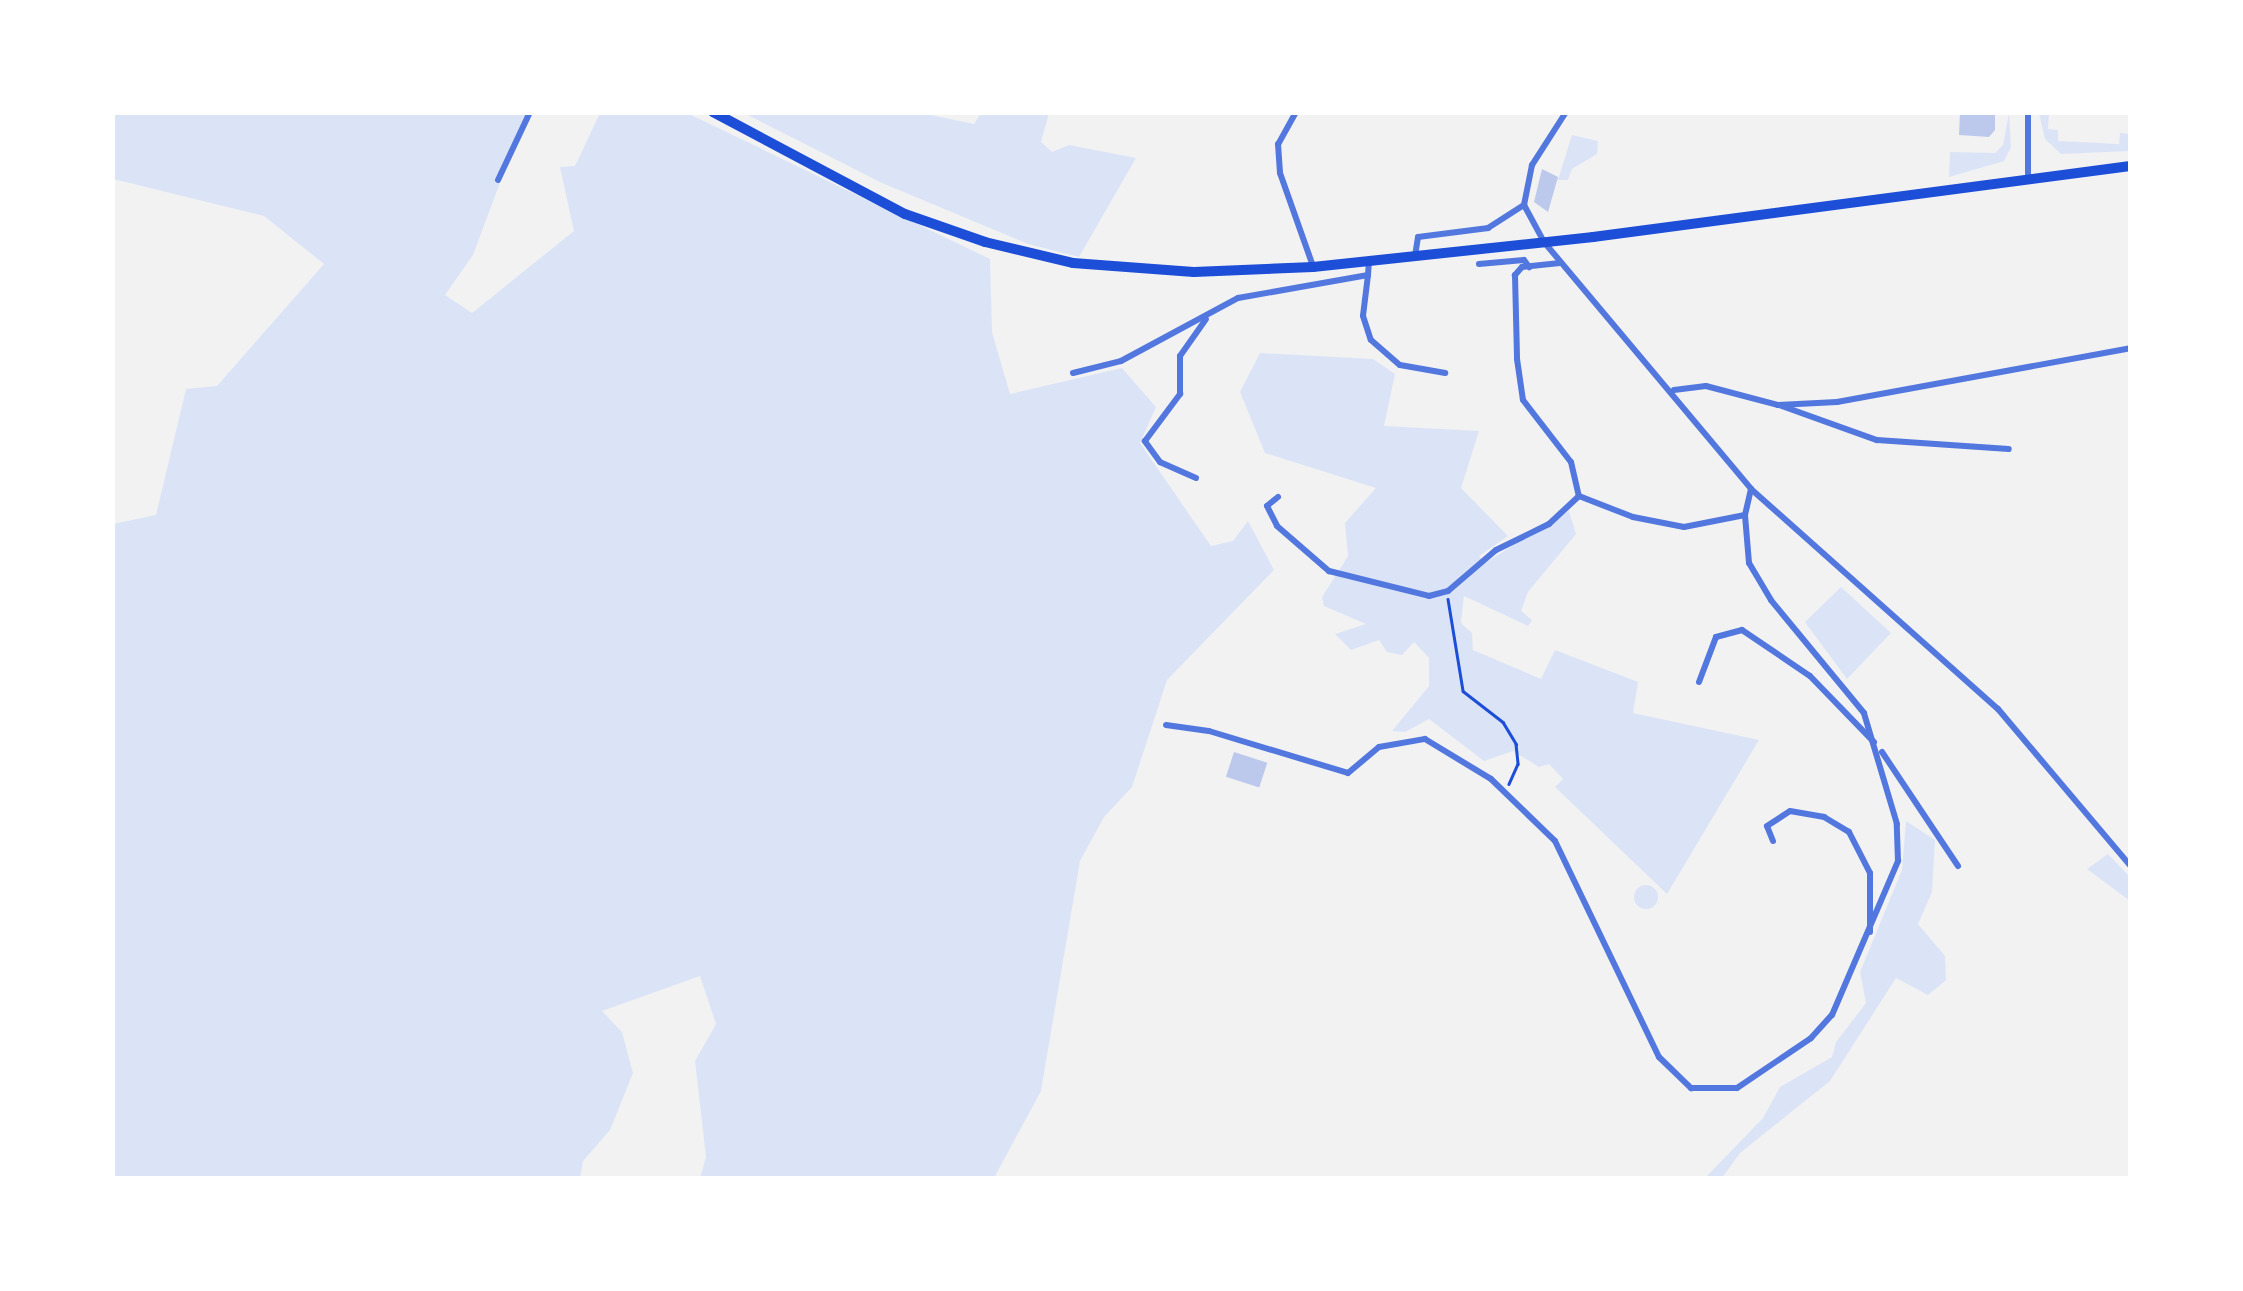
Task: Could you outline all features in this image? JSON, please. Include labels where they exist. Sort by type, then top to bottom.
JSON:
[{"type":"main road","points":[[713,112],[905,214],[998,246],[1130,270],[1313,267],[1369,262],[2130,166]]},
{"type":"street","points":[[498,180],[530,112]]},
{"type":"street","points":[[1296,112],[1278,144],[1280,173],[1313,267]]},
{"type":"street","points":[[1566,112],[1532,165],[1524,205],[1544,242],[1673,390],[1752,489],[1998,709],[2130,865]]},
{"type":"street","points":[[2028,112],[2028,181]]},
{"type":"street","points":[[1415,257],[1418,238],[1488,228],[1524,205]]},
{"type":"street","points":[[1479,264],[1524,260],[1529,266]]},
{"type":"street","points":[[1369,262],[1363,316],[1371,340],[1400,365],[1445,373]]},
{"type":"street","points":[[1560,262],[1529,266],[1515,275],[1523,400],[1571,462],[1579,496]]},
{"type":"street","points":[[1073,373],[1121,361],[1238,298],[1368,275]]},
{"type":"street","points":[[1196,478],[1160,462],[1145,441],[1180,394],[1180,356],[1210,314]]},
{"type":"street","points":[[1778,404],[1837,402],[2130,348]]},
{"type":"street","points":[[1673,390],[1706,386],[1778,404],[1877,440],[2009,449]]},
{"type":"street","points":[[1752,489],[1745,515],[1746,553],[1758,580],[1858,702],[1878,745],[1958,866]]},
{"type":"street","points":[[1579,496],[1633,517],[1684,527],[1745,515]]},
{"type":"street","points":[[1278,497],[1267,506],[1277,526],[1342,578],[1416,595],[1448,591],[1496,550],[1549,524],[1579,496]]},
{"type":"street","points":[[1166,725],[1210,731],[1348,773],[1379,747],[1425,739],[1506,790],[1555,840],[1654,1048],[1690,1088],[1737,1088],[1811,1038],[1841,1001],[1870,938],[1898,861],[1897,824],[1878,745],[1810,676],[1756,634],[1742,630],[1716,637],[1699,682]]},
{"type":"street","points":[[1774,841],[1766,826],[1790,811],[1824,817],[1850,832],[1870,873],[1870,938]]},
{"type":"path","points":[[1448,591],[1463,692],[1503,722],[1516,744],[1518,764],[1506,790]]},
{"type":"shaded area","points":[[113,113],[526,113],[473,255],[445,295],[472,313],[574,231],[560,167],[575,166],[600,113],[687,113],[990,259],[992,332],[1010,394],[1122,368],[1156,407],[1140,443],[1211,546],[1233,541],[1248,521],[1274,570],[1167,680],[1132,787],[1104,817],[1080,861],[1041,1091],[994,1178],[700,1178],[706,1157],[695,1061],[716,1024],[700,976],[602,1011],[622,1032],[633,1073],[610,1130],[583,1161],[580,1178],[113,1178],[113,524],[156,515],[186,389],[217,386],[324,264],[264,216],[113,179]]},
{"type":"shaded area","points":[[744,113],[921,113],[974,124],[981,113],[1049,113],[1041,142],[1052,152],[1069,145],[1136,158],[1079,257],[1028,244],[882,183]]},
{"type":"shaded area","points":[[2009,113],[2011,147],[2004,161],[1949,177],[1950,152],[1995,153],[2003,145]]},
{"type":"shaded area","points":[[2039,113],[2049,113],[2048,129],[2058,130],[2058,141],[2119,144],[2120,133],[2130,134],[2130,151],[2061,154],[2045,139]]},
{"type":"shaded area","points":[[1572,135],[1598,141],[1597,154],[1572,169],[1568,180],[1558,180]]},
{"type":"shaded area","points":[[1260,353],[1373,359],[1395,374],[1384,426],[1479,431],[1461,488],[1508,536],[1479,556],[1485,563],[1569,511],[1576,534],[1528,592],[1521,611],[1532,620],[1528,626],[1464,596],[1461,623],[1472,633],[1473,650],[1541,679],[1555,650],[1638,682],[1633,713],[1759,740],[1667,894],[1555,787],[1563,779],[1549,764],[1539,767],[1513,751],[1484,761],[1429,719],[1405,732],[1392,731],[1429,686],[1429,658],[1414,642],[1402,655],[1387,652],[1379,640],[1351,650],[1335,634],[1366,624],[1324,606],[1322,597],[1348,556],[1345,523],[1376,488],[1265,453],[1240,392]]},
{"type":"shaded area","points":[[1841,587],[1891,633],[1847,679],[1805,622]]},
{"type":"shaded area","points":[[1906,821],[1935,840],[1932,892],[1918,924],[1945,956],[1946,980],[1928,995],[1896,978],[1830,1081],[1740,1153],[1722,1178],[1705,1178],[1763,1118],[1780,1087],[1832,1057],[1836,1042],[1866,1003],[1860,972],[1902,870]]},
{"type":"shaded area","points":[[2108,854],[2130,877],[2130,901],[2087,869]]},
{"type":"shaded area","points":[[1646,885],[1658,897],[1646,909],[1634,897]]},
{"type":"building","points":[[1960,112],[1995,112],[1995,130],[1989,137],[1959,135]]},
{"type":"building","points":[[1542,169],[1558,177],[1548,212],[1534,202]]},
{"type":"building","points":[[1234,752],[1267,763],[1259,788],[1226,777]]}]
